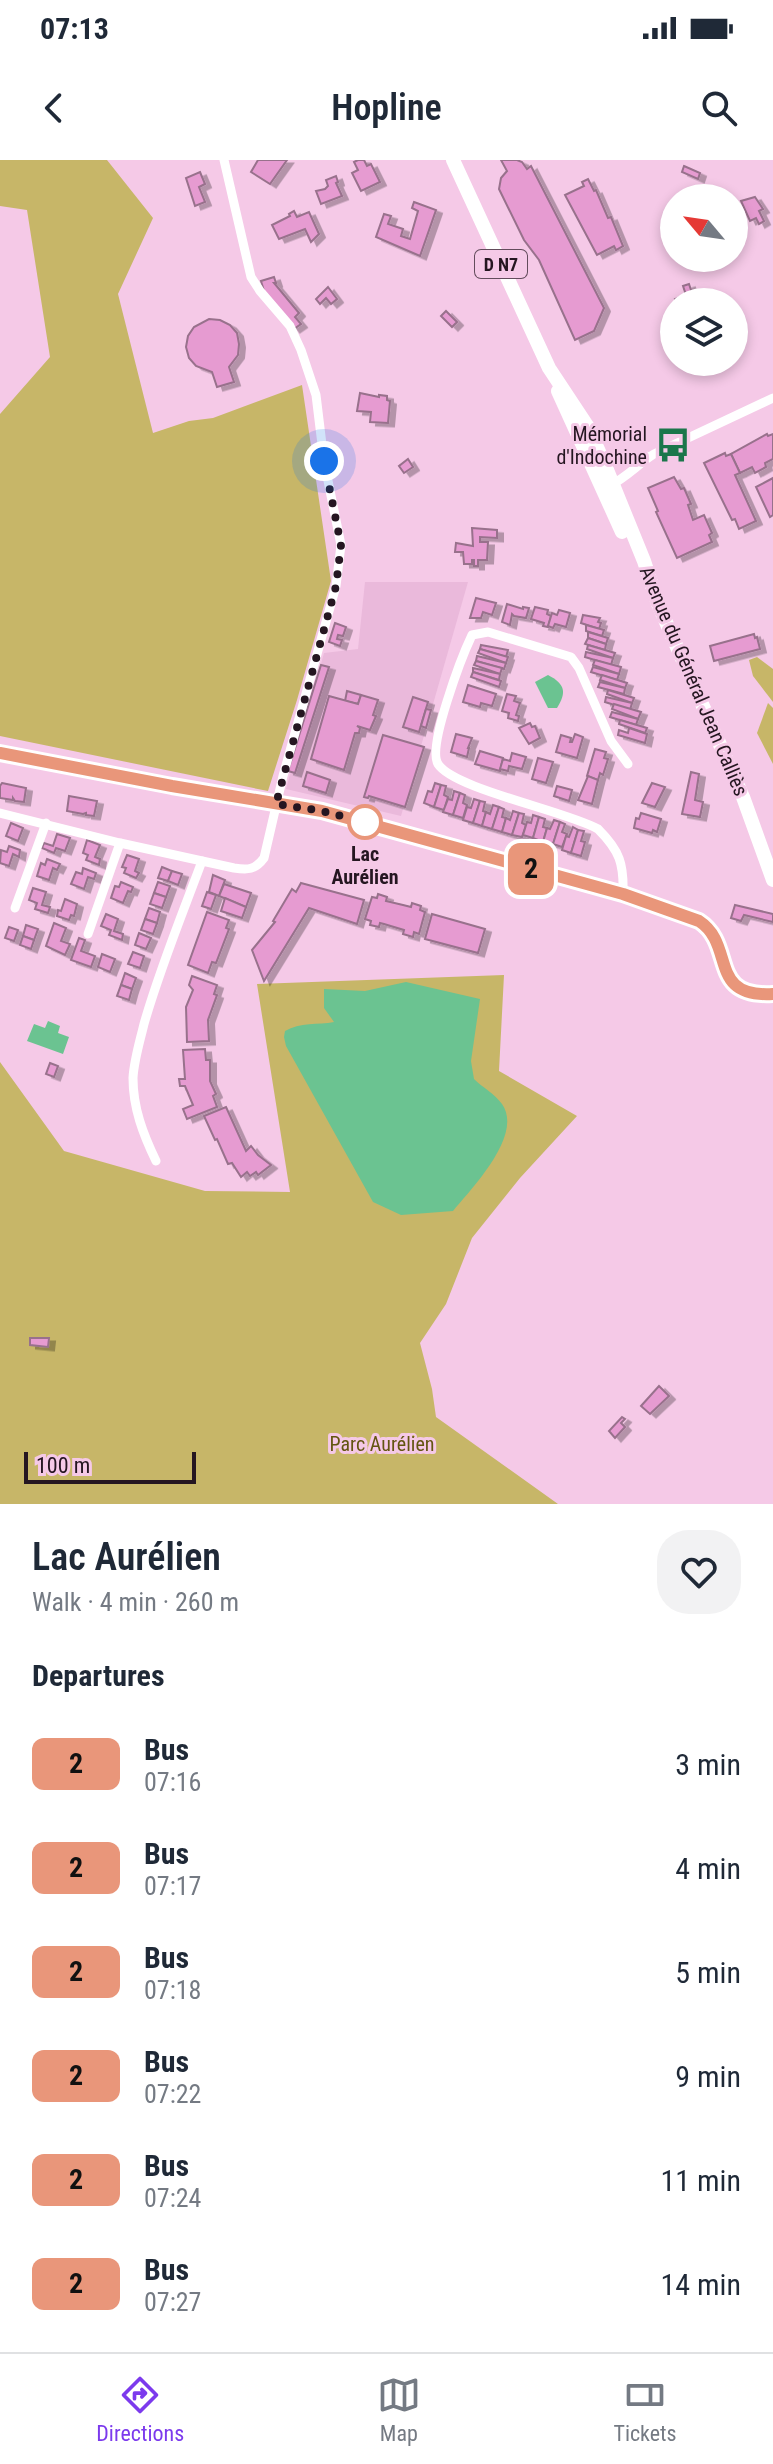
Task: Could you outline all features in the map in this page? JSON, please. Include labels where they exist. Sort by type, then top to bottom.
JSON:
[{"type":"main road","name":"D N7","points":[[453,160],[549,368],[562,403],[608,487]]},
{"type":"main road","name":"Avenue du Général Jean Calliès","points":[[608,487],[637,565],[658,604],[743,797],[773,880]]},
{"type":"main road","points":[[0,753],[322,811],[623,894],[709,927],[724,970],[732,982],[756,995],[773,994]]},
{"type":"street","points":[[0,813],[120,843],[249,870],[258,867],[264,858],[336,586],[341,545],[324,461],[316,395],[290,326],[251,277],[224,160]]},
{"type":"street","points":[[608,487],[654,454],[773,398]]},
{"type":"street","points":[[599,468],[610,462],[654,454]]},
{"type":"street","points":[[623,894],[620,856],[598,829],[489,791],[446,773],[436,762],[435,745],[461,659],[472,635],[488,632],[571,657],[579,668],[611,741],[628,764]]},
{"type":"street","points":[[15,908],[46,823]]},
{"type":"street","points":[[88,934],[120,843]]},
{"type":"street","points":[[156,1161],[137,1112],[133,1077],[152,995],[202,861]]},
{"type":"shaded area","points":[[365,582],[468,582],[401,816],[286,789],[324,653],[358,649]]},
{"type":"shaded area","points":[[548,675],[563,689],[557,708],[548,708],[535,682]]},
{"type":"shaded area","points":[[406,982],[480,999],[471,1061],[474,1079],[499,1100],[507,1117],[501,1146],[482,1176],[453,1211],[401,1215],[373,1202],[286,1046],[284,1037],[285,1031],[297,1026],[334,1022],[324,1008],[324,989],[365,991]]},
{"type":"shaded area","points":[[48,1021],[60,1026],[58,1033],[69,1037],[63,1054],[27,1041],[34,1024],[45,1028]]},
{"type":"green space","points":[[0,160],[107,160],[153,218],[118,294],[153,433],[189,421],[213,418],[302,385],[331,581],[268,791],[0,736],[0,414],[50,357],[27,210],[0,206]]},
{"type":"green space","points":[[757,657],[773,669],[773,702],[753,676],[749,660]]},
{"type":"green space","points":[[768,703],[773,708],[773,764],[757,733]]},
{"type":"green space","name":"Parc Aurélien","points":[[504,975],[499,1071],[577,1116],[520,1178],[472,1238],[446,1304],[420,1343],[436,1417],[558,1504],[0,1504],[0,1062],[64,1151],[205,1191],[290,1192],[257,984]]},
{"type":"building","points":[[258,160],[287,160],[270,184],[251,172]]},
{"type":"building","points":[[364,160],[367,166],[371,164],[380,182],[361,191],[352,173],[358,170],[354,162]]},
{"type":"building","points":[[501,160],[517,160],[527,169],[531,166],[604,308],[594,331],[575,340],[539,260],[524,240],[499,189],[501,178],[507,171]]},
{"type":"building","points":[[684,166],[700,173],[698,179],[682,172]]},
{"type":"building","points":[[200,172],[205,184],[199,187],[205,202],[195,206],[186,178]]},
{"type":"building","points":[[336,176],[342,196],[321,204],[316,191],[325,189],[328,186],[326,180]]},
{"type":"building","points":[[588,179],[608,218],[611,217],[623,246],[616,250],[614,246],[597,255],[565,195],[584,186],[582,182]]},
{"type":"building","points":[[755,197],[763,209],[759,211],[764,221],[759,224],[756,218],[750,221],[748,217],[748,199]]},
{"type":"building","points":[[414,202],[436,210],[420,256],[376,237],[384,214],[391,216],[388,224],[403,229],[401,236],[410,239],[418,211],[412,208]]},
{"type":"building","points":[[294,211],[297,217],[309,212],[319,234],[311,242],[305,229],[279,239],[272,225]]},
{"type":"building","points":[[274,277],[274,283],[299,313],[295,317],[301,324],[294,329],[264,291],[261,281]]},
{"type":"building","points":[[328,287],[337,299],[331,304],[326,298],[320,304],[316,299]]},
{"type":"building","points":[[446,311],[457,322],[452,327],[441,316]]},
{"type":"building","points":[[209,319],[230,325],[237,333],[239,344],[238,355],[229,367],[234,382],[217,387],[212,372],[196,366],[189,358],[186,347],[194,327]]},
{"type":"building","points":[[360,393],[387,396],[390,401],[388,423],[370,422],[371,412],[357,411]]},
{"type":"building","points":[[767,434],[773,434],[773,459],[755,473],[752,467],[740,473],[731,454]]},
{"type":"building","points":[[725,453],[726,456],[731,454],[740,473],[735,475],[756,521],[739,529],[704,463]]},
{"type":"building","points":[[408,459],[413,467],[404,473],[399,466]]},
{"type":"building","points":[[674,477],[681,489],[684,488],[691,504],[688,505],[693,520],[704,515],[712,533],[709,535],[712,542],[677,558],[648,488]]},
{"type":"building","points":[[773,478],[773,515],[770,517],[756,487]]},
{"type":"building","points":[[472,528],[497,530],[497,538],[480,537],[480,542],[488,542],[487,560],[478,560],[478,566],[474,566],[474,560],[472,564],[464,564],[463,552],[455,552],[456,543],[473,546]]},
{"type":"building","points":[[476,598],[496,603],[492,615],[483,612],[481,618],[470,618]]},
{"type":"building","points":[[507,604],[529,608],[526,618],[512,614],[510,625],[502,622]]},
{"type":"building","points":[[535,607],[548,610],[547,614],[551,616],[548,627],[531,619]]},
{"type":"building","points":[[559,610],[570,613],[566,627],[548,626],[552,613],[557,615]]},
{"type":"building","points":[[583,615],[600,618],[599,629],[581,623]]},
{"type":"building","points":[[335,623],[346,627],[343,636],[338,635],[337,639],[342,640],[340,646],[329,642]]},
{"type":"building","points":[[586,625],[604,630],[602,636],[586,631]]},
{"type":"building","points":[[588,632],[608,638],[606,644],[588,638]]},
{"type":"building","points":[[754,634],[760,649],[714,661],[710,646]]},
{"type":"building","points":[[588,638],[606,644],[605,650],[585,644]]},
{"type":"building","points":[[481,645],[508,650],[506,657],[480,649]]},
{"type":"building","points":[[588,645],[615,653],[613,658],[587,649]]},
{"type":"building","points":[[480,649],[508,657],[506,663],[478,653]]},
{"type":"building","points":[[586,652],[613,658],[611,665],[585,657]]},
{"type":"building","points":[[477,656],[506,663],[504,669],[476,661]]},
{"type":"building","points":[[595,660],[621,667],[619,674],[593,665]]},
{"type":"building","points":[[476,661],[502,668],[500,674],[474,665]]},
{"type":"building","points":[[321,665],[329,667],[295,773],[288,771]]},
{"type":"building","points":[[593,667],[619,674],[617,680],[591,672]]},
{"type":"building","points":[[473,668],[500,674],[499,680],[473,672]]},
{"type":"building","points":[[473,672],[501,681],[499,687],[471,677]]},
{"type":"building","points":[[602,675],[627,683],[625,688],[600,680]]},
{"type":"building","points":[[600,682],[625,688],[624,694],[598,687]]},
{"type":"building","points":[[468,685],[496,694],[492,706],[481,703],[480,707],[463,702]]},
{"type":"building","points":[[608,690],[634,698],[632,703],[607,694]]},
{"type":"building","points":[[347,691],[361,695],[358,704],[345,701]]},
{"type":"building","points":[[507,694],[516,696],[514,701],[520,703],[516,715],[519,716],[518,721],[508,718],[509,713],[502,711]]},
{"type":"building","points":[[361,695],[378,700],[373,715],[376,716],[370,730],[357,726],[359,733],[355,733],[344,770],[311,759],[329,696],[358,704]]},
{"type":"building","points":[[413,697],[428,702],[419,732],[403,727]]},
{"type":"building","points":[[606,697],[632,703],[630,710],[605,702]]},
{"type":"building","points":[[614,704],[641,712],[638,719],[612,709]]},
{"type":"building","points":[[426,709],[431,710],[426,728],[421,726]]},
{"type":"building","points":[[612,712],[638,719],[636,725],[610,717]]},
{"type":"building","points":[[620,720],[647,728],[645,733],[619,724]]},
{"type":"building","points":[[530,723],[532,727],[535,726],[540,738],[529,744],[519,728]]},
{"type":"building","points":[[629,728],[647,734],[645,743],[618,735],[619,730],[628,733]]},
{"type":"building","points":[[456,734],[472,738],[467,757],[451,752]]},
{"type":"building","points":[[575,734],[583,737],[577,758],[556,752],[561,735],[571,738],[572,742]]},
{"type":"building","points":[[383,735],[424,747],[405,807],[364,797]]},
{"type":"building","points":[[595,749],[606,752],[604,758],[608,759],[598,780],[587,776]]},
{"type":"building","points":[[480,751],[503,758],[500,771],[475,764]]},
{"type":"building","points":[[512,753],[526,757],[522,769],[509,766],[508,771],[500,769],[503,759],[510,761]]},
{"type":"building","points":[[538,758],[553,762],[546,783],[532,779]]},
{"type":"building","points":[[307,772],[330,780],[326,793],[303,786]]},
{"type":"building","points":[[691,772],[699,774],[695,800],[703,802],[700,817],[682,814]]},
{"type":"building","points":[[588,776],[598,780],[592,804],[578,800]]},
{"type":"building","points":[[2,783],[26,788],[24,802],[0,798]]},
{"type":"building","points":[[435,783],[441,785],[434,807],[424,803]]},
{"type":"building","points":[[652,783],[665,787],[655,807],[642,803]]},
{"type":"building","points":[[441,785],[446,786],[444,795],[448,797],[444,810],[434,807]]},
{"type":"building","points":[[557,786],[572,790],[569,801],[554,796]]},
{"type":"building","points":[[454,791],[460,793],[453,815],[443,812],[448,799],[452,800]]},
{"type":"building","points":[[460,793],[465,795],[463,803],[467,805],[463,818],[453,815]]},
{"type":"building","points":[[69,796],[97,801],[94,816],[67,811]]},
{"type":"building","points":[[474,799],[480,801],[473,823],[463,820],[467,807],[471,808]]},
{"type":"building","points":[[480,801],[485,802],[483,811],[486,812],[482,826],[473,823]]},
{"type":"building","points":[[493,805],[499,807],[492,829],[482,826],[486,812],[490,814]]},
{"type":"building","points":[[499,807],[504,809],[502,817],[506,818],[502,832],[492,829]]},
{"type":"building","points":[[513,811],[519,813],[512,835],[502,832],[506,818],[510,820]]},
{"type":"building","points":[[519,813],[524,814],[522,823],[526,825],[522,837],[512,835]]},
{"type":"building","points":[[641,813],[661,819],[657,832],[634,828],[636,818],[639,819]]},
{"type":"building","points":[[533,815],[539,817],[533,838],[523,835]]},
{"type":"building","points":[[539,817],[545,819],[543,827],[547,828],[543,842],[533,838]]},
{"type":"building","points":[[554,820],[560,822],[553,844],[543,842],[547,828],[550,829]]},
{"type":"building","points":[[560,822],[565,824],[562,832],[567,834],[562,847],[553,844]]},
{"type":"building","points":[[11,823],[23,828],[18,841],[6,836]]},
{"type":"building","points":[[573,827],[578,830],[571,853],[562,850],[566,836],[569,837]]},
{"type":"building","points":[[578,830],[584,831],[581,856],[571,853]]},
{"type":"building","points":[[57,834],[70,838],[65,851],[56,848],[54,853],[42,848],[44,843],[53,846]]},
{"type":"building","points":[[87,840],[100,845],[95,857],[100,859],[99,865],[86,860],[88,855],[83,853]]},
{"type":"building","points":[[9,846],[20,850],[19,857],[13,854],[9,866],[0,863],[1,850],[7,852]]},
{"type":"building","points":[[127,855],[139,859],[136,878],[124,873],[126,868],[122,867]]},
{"type":"building","points":[[47,859],[60,864],[57,870],[53,868],[49,880],[37,876],[41,863],[45,865]]},
{"type":"building","points":[[162,867],[172,871],[168,881],[158,878]]},
{"type":"building","points":[[83,868],[96,873],[94,879],[88,877],[84,889],[71,884],[76,872],[82,874]]},
{"type":"building","points":[[172,871],[182,874],[178,885],[168,881]]},
{"type":"building","points":[[213,875],[225,880],[219,896],[209,892]]},
{"type":"building","points":[[121,882],[133,887],[123,903],[111,898],[115,886],[119,887]]},
{"type":"building","points":[[158,882],[170,886],[166,897],[154,893]]},
{"type":"building","points":[[301,883],[364,900],[357,924],[309,908],[264,981],[252,950],[275,922],[292,889],[296,892]]},
{"type":"building","points":[[224,884],[251,893],[246,907],[219,896]]},
{"type":"building","points":[[33,888],[46,892],[42,905],[50,907],[48,913],[35,909],[37,903],[29,900]]},
{"type":"building","points":[[207,892],[216,895],[211,909],[202,906]]},
{"type":"building","points":[[154,893],[166,897],[162,908],[150,904]]},
{"type":"building","points":[[378,894],[387,897],[386,901],[411,907],[412,903],[421,906],[420,910],[425,912],[419,934],[414,932],[413,937],[403,934],[404,930],[384,924],[380,923],[379,927],[370,925],[371,921],[365,919],[372,897],[377,898]]},
{"type":"building","points":[[225,898],[246,907],[242,918],[221,911]]},
{"type":"building","points":[[65,899],[77,904],[74,916],[71,915],[69,920],[57,916]]},
{"type":"building","points":[[735,905],[773,914],[773,922],[744,915],[741,921],[731,918]]},
{"type":"building","points":[[149,908],[160,912],[157,923],[145,919]]},
{"type":"building","points":[[207,912],[229,920],[226,928],[229,929],[216,963],[212,962],[208,973],[188,965]]},
{"type":"building","points":[[106,914],[118,919],[114,931],[123,934],[122,940],[109,935],[111,930],[101,926]]},
{"type":"building","points":[[432,914],[485,929],[478,953],[425,939]]},
{"type":"building","points":[[145,919],[157,923],[153,934],[141,930]]},
{"type":"building","points":[[54,923],[66,928],[61,941],[70,944],[65,955],[46,946]]},
{"type":"building","points":[[26,925],[38,929],[34,940],[23,936]]},
{"type":"building","points":[[9,927],[18,930],[14,941],[5,938]]},
{"type":"building","points":[[139,933],[151,938],[146,949],[135,945]]},
{"type":"building","points":[[23,936],[34,940],[31,949],[20,945]]},
{"type":"building","points":[[79,938],[85,940],[81,951],[95,956],[91,967],[71,960]]},
{"type":"building","points":[[133,952],[144,956],[140,968],[128,964]]},
{"type":"building","points":[[102,954],[115,959],[110,972],[98,967]]},
{"type":"building","points":[[125,973],[136,978],[132,989],[121,985]]},
{"type":"building","points":[[192,976],[217,985],[214,994],[217,995],[208,1020],[209,1041],[187,1042],[186,1007],[193,990],[189,985]]},
{"type":"building","points":[[121,985],[132,989],[129,1000],[117,996]]},
{"type":"building","points":[[205,1049],[206,1060],[210,1060],[210,1081],[216,1094],[213,1096],[217,1107],[187,1119],[183,1109],[193,1105],[185,1086],[180,1086],[179,1079],[185,1079],[183,1050]]},
{"type":"building","points":[[50,1063],[58,1066],[54,1077],[46,1074]]},
{"type":"building","points":[[226,1107],[246,1151],[251,1146],[271,1165],[258,1175],[256,1172],[250,1176],[247,1172],[241,1177],[232,1163],[228,1164],[215,1140],[204,1116]]},
{"type":"building","points":[[30,1338],[49,1338],[48,1347],[30,1345]]},
{"type":"building","points":[[659,1386],[669,1396],[650,1414],[641,1406]]},
{"type":"building","points":[[622,1417],[625,1419],[621,1423],[625,1427],[615,1438],[609,1431]]},
{"type":"bus line","name":"2","points":[[0,753],[322,811],[623,894],[687,915],[709,927],[724,970],[732,982],[756,995],[773,994]]},
{"type":"place","name":"Mémorial d'Indochine","points":[[673,445]]},
{"type":"place","name":"Lac Aurélien","points":[[365,822]]},
{"type":"route","points":[[324,461],[341,545],[336,586],[276,804],[365,822]]}]
